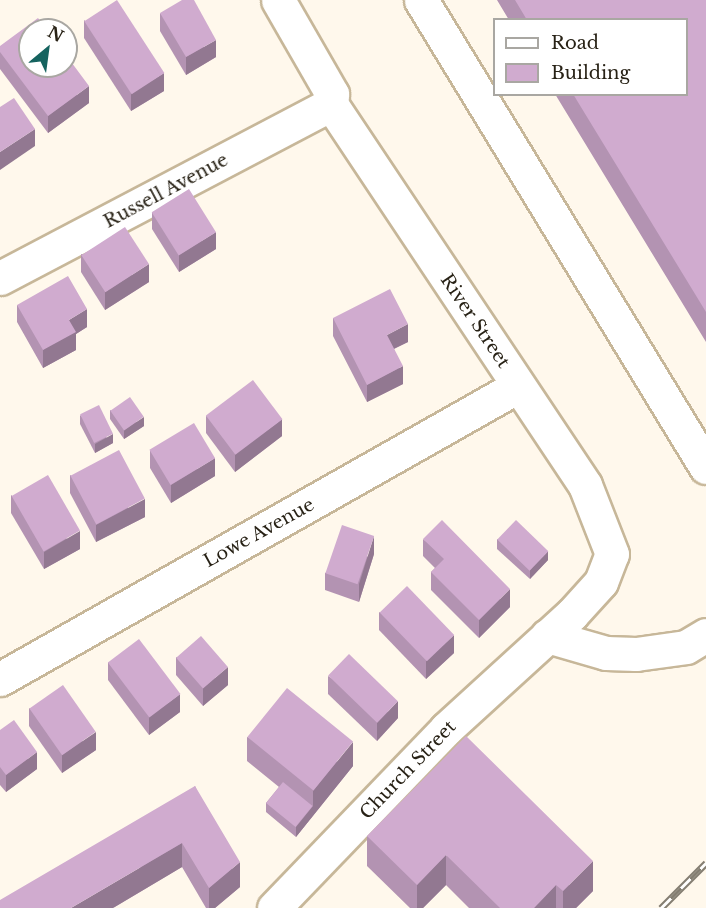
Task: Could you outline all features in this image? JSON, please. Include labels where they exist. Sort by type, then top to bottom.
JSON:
[{"type":"street","name":"River Street","points":[[278,0],[332,94],[331,104],[585,485],[612,554],[601,582],[547,636]]},
{"type":"street","points":[[421,0],[706,468]]},
{"type":"street","name":"Russell Avenue","points":[[0,278],[331,104]]},
{"type":"street","name":"Lowe Avenue","points":[[0,679],[518,386]]},
{"type":"street","points":[[547,636],[606,653],[636,654],[686,647],[706,635]]},
{"type":"street","name":"Church Street","points":[[274,908],[446,729],[547,636]]},
{"type":"building","points":[[117,0],[164,73],[132,94],[84,21]]},
{"type":"building","points":[[182,0],[194,0],[216,40],[186,57],[160,13]]},
{"type":"building","points":[[515,0],[706,0],[706,312],[574,96],[688,96],[688,18],[526,18]]},
{"type":"building","points":[[18,33],[18,76],[0,52],[0,46]]},
{"type":"building","points":[[78,71],[89,86],[48,116],[20,78],[78,78]]},
{"type":"building","points":[[14,98],[35,129],[0,152],[0,107]]},
{"type":"building","points":[[189,189],[216,232],[179,256],[152,212]]},
{"type":"building","points":[[125,227],[149,264],[105,292],[81,255]]},
{"type":"building","points":[[68,276],[87,309],[69,320],[76,332],[43,350],[17,305]]},
{"type":"building","points":[[390,289],[408,324],[387,335],[403,366],[367,385],[333,318]]},
{"type":"building","points":[[253,380],[282,419],[235,455],[206,416]]},
{"type":"building","points":[[130,397],[144,417],[124,430],[110,411]]},
{"type":"building","points":[[99,405],[113,434],[94,443],[80,414]]},
{"type":"building","points":[[194,423],[215,458],[171,485],[149,450]]},
{"type":"building","points":[[119,450],[145,499],[96,524],[70,476]]},
{"type":"building","points":[[48,475],[80,530],[44,551],[12,496]]},
{"type":"building","points":[[442,520],[510,589],[479,620],[431,572],[444,559],[423,539]]},
{"type":"building","points":[[516,520],[548,551],[530,571],[497,539]]},
{"type":"building","points":[[342,525],[374,536],[358,584],[325,573]]},
{"type":"building","points":[[407,586],[454,635],[427,661],[380,612]]},
{"type":"building","points":[[201,636],[228,667],[203,689],[176,658]]},
{"type":"building","points":[[139,639],[181,694],[149,718],[108,662]]},
{"type":"building","points":[[349,654],[398,701],[377,723],[328,676]]},
{"type":"building","points":[[63,685],[96,732],[62,755],[29,709]]},
{"type":"building","points":[[287,688],[353,741],[313,790],[247,737]]},
{"type":"building","points":[[14,720],[37,752],[6,775],[0,767],[0,730]]},
{"type":"building","points":[[466,736],[593,861],[563,891],[556,885],[534,908],[500,908],[446,855],[417,885],[367,836]]},
{"type":"building","points":[[283,782],[313,806],[296,827],[266,803]]},
{"type":"building","points":[[195,786],[240,862],[209,888],[182,843],[71,908],[0,908],[0,900]]},
{"type":"railway","points":[[661,908],[706,863]]}]
